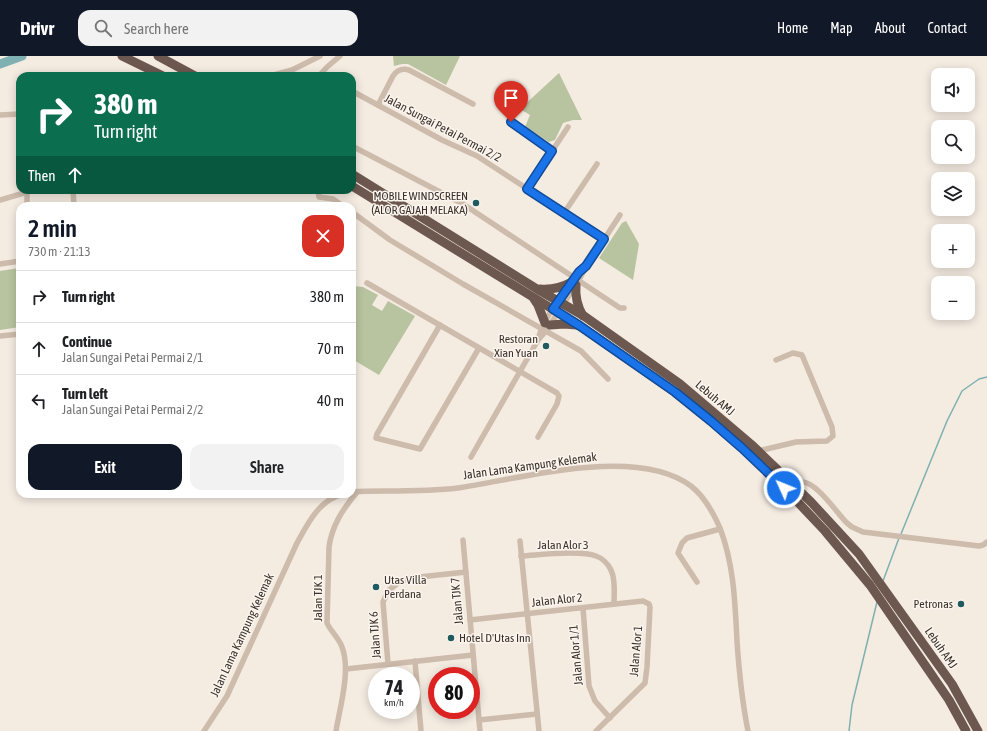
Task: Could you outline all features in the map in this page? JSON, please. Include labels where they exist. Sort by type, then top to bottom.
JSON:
[{"type":"highway","points":[[122,56],[155,72]]},
{"type":"highway","points":[[158,56],[188,72]]},
{"type":"highway","name":"Lebuh AMJ","points":[[356,177],[535,293],[556,310],[675,392],[742,448],[811,516],[870,585],[949,700],[966,731]]},
{"type":"highway","name":"Lebuh AMJ","points":[[356,188],[535,293],[561,302],[584,316],[680,384],[758,450],[796,487],[860,554],[952,684],[978,731]]},
{"type":"highway","points":[[580,326],[564,324],[546,327],[535,293],[563,287],[576,281],[576,302],[584,316]]},
{"type":"street","points":[[285,72],[292,70],[320,56]]},
{"type":"street","points":[[323,72],[338,56]]},
{"type":"street","points":[[378,105],[393,76],[396,72],[404,69],[409,70],[473,104]]},
{"type":"street","name":"Jalan Sungai Petai Permai 2/2","points":[[356,93],[442,140],[477,156],[604,239]]},
{"type":"street","points":[[0,115],[16,114]]},
{"type":"street","points":[[511,122],[552,151]]},
{"type":"street","points":[[527,189],[568,127]]},
{"type":"street","points":[[356,148],[463,204],[576,281],[620,308],[624,308]]},
{"type":"street","points":[[564,213],[597,164]]},
{"type":"street","points":[[0,200],[20,194]]},
{"type":"street","points":[[319,194],[319,197],[333,199],[337,202]]},
{"type":"street","points":[[356,215],[390,240],[463,284],[546,327],[581,351],[608,379]]},
{"type":"street","points":[[470,457],[556,310],[620,215]]},
{"type":"street","points":[[0,264],[16,262]]},
{"type":"street","points":[[368,283],[557,393],[559,396],[557,404],[538,437]]},
{"type":"street","points":[[440,325],[376,434],[376,438],[420,449],[479,348]]},
{"type":"street","points":[[0,336],[16,334]]},
{"type":"street","points":[[758,450],[796,442],[826,441],[833,436],[832,427],[802,355],[793,353],[776,360]]},
{"type":"street","name":"Jalan Lama Kampung Kelemak","points":[[356,492],[442,490],[587,467],[632,468],[665,474],[684,482],[706,502],[720,529],[726,546],[734,586],[740,679],[748,731]]},
{"type":"street","points":[[796,487],[802,482],[810,484],[817,489],[847,523],[863,532],[894,537],[979,546],[987,542]]},
{"type":"street","name":"Jalan Lama Kampung Kelemak","points":[[204,731],[227,696],[297,543],[310,520],[322,505],[333,498]]},
{"type":"street","name":"Jalan TJK 1","points":[[336,731],[346,669],[342,647],[327,623],[329,547],[330,536],[334,526],[350,498]]},
{"type":"street","points":[[698,582],[678,553],[682,543],[687,538],[720,529]]},
{"type":"street","name":"Jalan TJK 7","points":[[463,540],[480,731]]},
{"type":"street","points":[[520,541],[539,731]]},
{"type":"street","name":"Jalan Alor 3","points":[[521,556],[583,554],[596,556],[602,559],[611,570],[613,577],[614,604]]},
{"type":"street","name":"Jalan TJK 6","points":[[388,664],[383,602],[388,591],[398,583],[410,578],[466,572]]},
{"type":"street","name":"Jalan Alor 2","points":[[470,620],[643,601],[646,602]]},
{"type":"street","name":"Jalan Alor 1","points":[[596,731],[645,683],[650,620],[650,607],[646,602]]},
{"type":"street","name":"Jalan Alor 1/1","points":[[583,608],[589,686],[595,701],[610,718]]},
{"type":"street","points":[[346,669],[473,655]]},
{"type":"street","points":[[415,662],[421,731]]},
{"type":"street","points":[[478,720],[537,714]]},
{"type":"green space","points":[[393,56],[460,56],[446,85],[408,64],[394,66]]},
{"type":"green space","points":[[559,73],[582,120],[573,120],[563,123],[555,140],[549,142],[525,127],[530,115],[520,109]]},
{"type":"green space","points":[[626,221],[639,244],[633,280],[599,258],[622,223]]},
{"type":"green space","points":[[16,268],[16,328],[0,330],[0,271]]},
{"type":"green space","points":[[356,286],[363,287],[378,295],[372,305],[382,311],[388,301],[415,316],[379,375],[356,361]]},
{"type":"waterway","points":[[0,64],[22,56]]},
{"type":"waterway","points":[[901,534],[947,421],[962,391],[979,379],[987,377]]},
{"type":"waterway","points":[[883,581],[899,538]]},
{"type":"waterway","points":[[849,731],[852,705],[877,602]]},
{"type":"place","name":"MOBILE WINDSCREEN (ALOR GAJAH MELAKA)","points":[[476,203]]},
{"type":"place","name":"Restoran Xian Yuan","points":[[546,346]]},
{"type":"place","name":"Utas Villa Perdana","points":[[376,587]]},
{"type":"place","name":"Petronas","points":[[961,604]]},
{"type":"place","name":"Hotel D'Utas Inn","points":[[451,638]]},
{"type":"route","points":[[511,122],[552,151],[527,189],[604,239],[586,266],[579,272],[553,309],[570,319],[675,392],[742,448],[784,488]]}]
